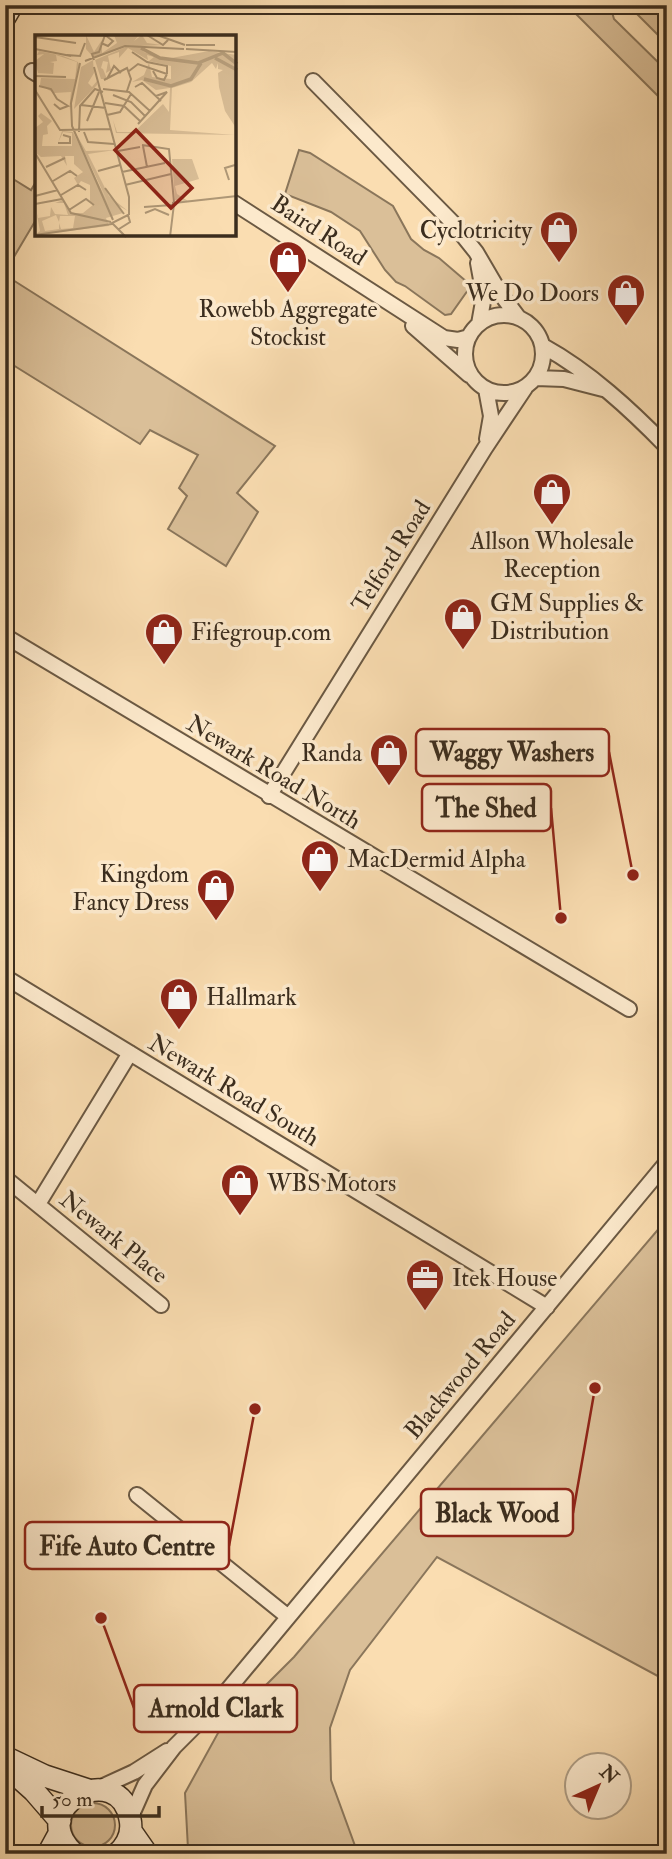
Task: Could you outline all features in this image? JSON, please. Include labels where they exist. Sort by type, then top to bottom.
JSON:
[{"type":"main road","points":[[5,17],[12,5]]},
{"type":"main road","points":[[5,1757],[45,1776],[108,1792],[119,1798],[146,1854]]},
{"type":"main road","points":[[5,1765],[34,1791],[60,1826],[64,1843],[74,1854]]},
{"type":"main road","points":[[48,1854],[69,1801],[78,1794],[93,1790]]},
{"type":"main road","points":[[117,1854],[128,1840],[130,1825]]},
{"type":"street","points":[[313,81],[452,222],[476,251],[500,293],[518,317],[533,327],[543,346],[544,358],[531,383]]},
{"type":"street","name":"Baird Road","points":[[236,204],[444,338],[458,340],[468,337]]},
{"type":"street","points":[[476,251],[484,296],[479,324]]},
{"type":"street","name":"Baird Road","points":[[378,295],[472,378]]},
{"type":"street","points":[[518,317],[491,317],[479,324],[468,337],[465,358],[472,378],[486,389],[506,394],[531,383],[564,379],[607,391]]},
{"type":"street","points":[[543,346],[573,362],[667,447]]},
{"type":"street","name":"Telford Road","points":[[269,796],[485,448],[531,383]]},
{"type":"street","name":"Telford Road","points":[[485,448],[491,415],[486,389]]},
{"type":"street","name":"Newark Road North","points":[[5,636],[629,1009]]},
{"type":"street","name":"Newark Road South","points":[[5,977],[547,1307]]},
{"type":"street","name":"Newark Place","points":[[38,1204],[130,1053]]},
{"type":"street","name":"Blackwood Road","points":[[130,1825],[145,1785],[174,1747],[211,1710],[667,1162]]},
{"type":"street","name":"Newark Place","points":[[5,1178],[161,1306]]},
{"type":"street","points":[[136,1496],[287,1616]]},
{"type":"street","name":"Blackwood Road","points":[[93,1790],[134,1772],[174,1747]]},
{"type":"shaded area","points":[[567,5],[610,5],[614,19],[667,71],[667,105]]},
{"type":"shaded area","points":[[628,5],[667,5],[667,44]]},
{"type":"shaded area","points":[[299,150],[310,153],[393,206],[411,239],[467,282],[468,290],[451,314],[445,315],[396,282],[360,231],[331,212],[285,194]]},
{"type":"shaded area","points":[[5,174],[31,190],[35,183],[35,221],[5,272]]},
{"type":"shaded area","points":[[5,275],[275,446],[237,493],[258,512],[226,566],[168,529],[187,496],[179,488],[198,455],[150,430],[140,444],[5,360]]},
{"type":"shaded area","points":[[667,1219],[667,1681],[437,1557],[350,1670],[330,1728],[331,1780],[358,1854],[192,1854],[188,1849],[185,1793],[218,1733],[294,1657]]},
{"type":"shaded area","points":[[93,1803],[108,1810],[115,1825],[108,1840],[93,1847],[78,1840],[71,1825],[78,1810]]},
{"type":"place","name":"Cyclotricity","points":[[559,264]]},
{"type":"place","name":"Rowebb Aggregate Stockist","points":[[288,294]]},
{"type":"place","name":"We Do Doors","points":[[626,327]]},
{"type":"place","name":"Allson Wholesale Reception","points":[[552,526]]},
{"type":"place","name":"GM Supplies & Distribution","points":[[463,651]]},
{"type":"place","name":"Fifegroup.com","points":[[164,666]]},
{"type":"place","name":"Randa","points":[[389,787]]},
{"type":"place","name":"Waggy Washers","points":[[633,875]]},
{"type":"place","name":"MacDermid Alpha","points":[[320,893]]},
{"type":"place","name":"The Shed","points":[[561,918]]},
{"type":"place","name":"Kingdom Fancy Dress","points":[[216,922]]},
{"type":"place","name":"Hallmark","points":[[179,1031]]},
{"type":"place","name":"WBS Motors","points":[[240,1217]]},
{"type":"place","name":"Itek House","points":[[425,1312]]},
{"type":"place","name":"Black Wood","points":[[595,1388]]},
{"type":"place","name":"Fife Auto Centre","points":[[255,1409]]},
{"type":"place","name":"Arnold Clark","points":[[101,1618]]}]
